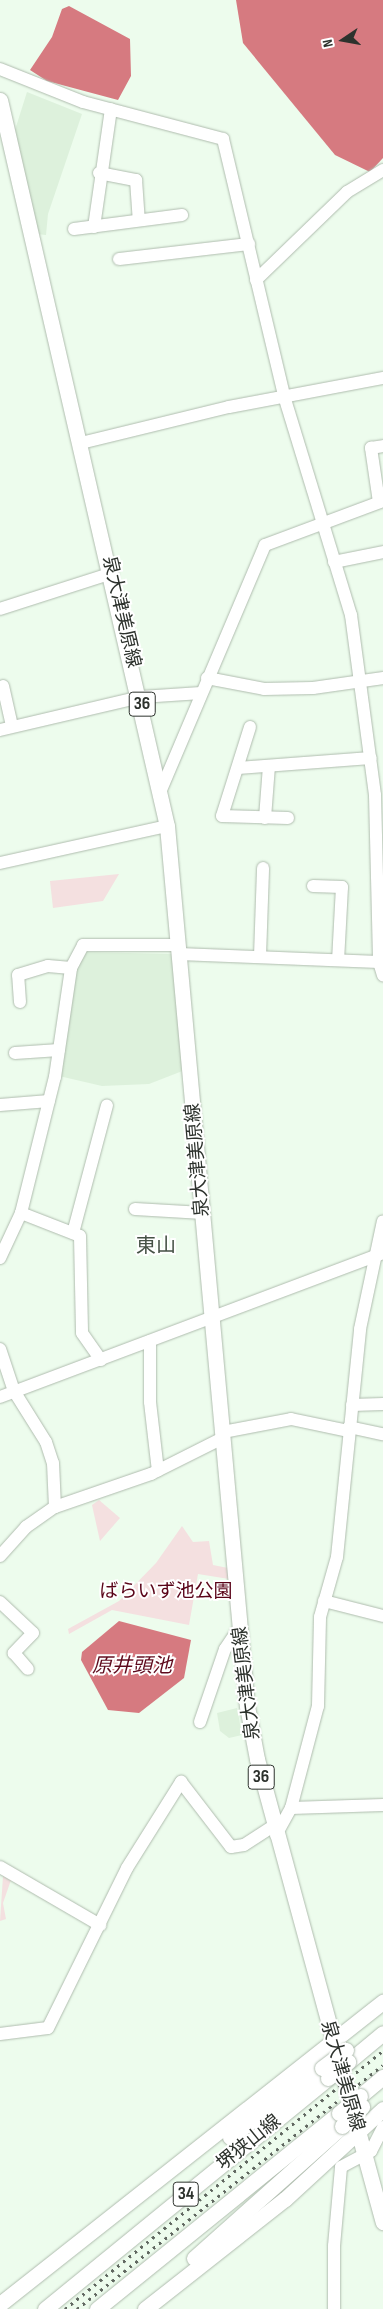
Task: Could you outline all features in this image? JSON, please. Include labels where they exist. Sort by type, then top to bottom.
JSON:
[{"type":"main road","name":"泉大津美原線","points":[[0,100],[3,130],[112,573],[141,697],[167,826],[247,1706],[274,1831],[383,2222]]},
{"type":"main road","points":[[2,2302],[383,2002]]},
{"type":"main road","points":[[347,2056],[383,2027]]},
{"type":"main road","name":"堺狭山線","points":[[45,2309],[325,2073],[347,2056],[383,2033]]},
{"type":"main road","points":[[2,2302],[36,2286],[325,2073]]},
{"type":"main road","name":"堺狭山線","points":[[97,2309],[341,2119],[361,2102],[383,2077]]},
{"type":"main road","points":[[361,2102],[383,2087]]},
{"type":"main road","points":[[145,2309],[285,2199],[383,2109]]},
{"type":"main road","points":[[137,2309],[341,2119]]},
{"type":"street","points":[[0,69],[9,69],[39,88],[223,138],[284,396],[351,615],[363,681],[370,758],[379,962],[383,975]]},
{"type":"street","points":[[94,227],[100,173],[111,109]]},
{"type":"street","points":[[256,280],[348,192],[382,172]]},
{"type":"street","points":[[100,173],[136,180],[139,219]]},
{"type":"street","points":[[74,230],[139,219],[182,216]]},
{"type":"street","points":[[119,259],[249,244]]},
{"type":"street","points":[[81,443],[284,396],[383,378]]},
{"type":"street","points":[[161,790],[265,545],[381,502],[370,448],[383,446]]},
{"type":"street","points":[[334,562],[383,552]]},
{"type":"street","points":[[0,609],[112,573]]},
{"type":"street","points":[[207,678],[264,689],[383,678]]},
{"type":"street","points":[[3,686],[4,705],[12,726]]},
{"type":"street","points":[[0,730],[141,697],[201,693]]},
{"type":"street","points":[[250,727],[222,816],[288,818]]},
{"type":"street","points":[[238,768],[370,758]]},
{"type":"street","points":[[266,818],[269,766]]},
{"type":"street","points":[[0,863],[167,826]]},
{"type":"street","points":[[260,956],[263,868]]},
{"type":"street","points":[[313,886],[342,887],[338,960]]},
{"type":"street","points":[[0,1258],[21,1213],[49,1100],[59,1050],[71,968],[83,945],[379,962]]},
{"type":"street","points":[[20,1002],[18,975],[48,966],[71,968]]},
{"type":"street","points":[[15,1053],[59,1050]]},
{"type":"street","points":[[0,1105],[49,1100]]},
{"type":"street","points":[[73,1233],[107,1104]]},
{"type":"street","points":[[135,1209],[203,1213]]},
{"type":"street","points":[[21,1213],[80,1236],[82,1333],[101,1360]]},
{"type":"street","points":[[0,2034],[48,2028],[127,1868],[180,1782],[231,1846],[244,1845],[274,1831],[291,1808],[318,1706],[320,1617],[337,1557],[348,1429],[383,1221]]},
{"type":"street","points":[[0,1397],[378,1256]]},
{"type":"street","points":[[150,1341],[150,1402],[158,1470]]},
{"type":"street","points":[[0,1350],[14,1391],[46,1442],[53,1463],[55,1507]]},
{"type":"street","points":[[352,1405],[383,1404]]},
{"type":"street","points":[[0,1556],[26,1527],[55,1507],[158,1470],[223,1435],[281,1419],[383,1434]]},
{"type":"street","points":[[324,1601],[383,1616]]},
{"type":"street","points":[[0,1602],[34,1633],[14,1654],[28,1669]]},
{"type":"street","points":[[200,1722],[225,1649],[240,1626]]},
{"type":"street","points":[[291,1808],[383,1805]]},
{"type":"street","points":[[0,1867],[100,1925]]},
{"type":"street","points":[[334,2309],[341,2167],[365,2156],[383,2128]]},
{"type":"shaded area","points":[[27,92],[82,114],[48,214],[46,235],[37,234],[15,130]]},
{"type":"shaded area","points":[[83,952],[173,954],[185,1070],[149,1084],[102,1086],[59,1076],[74,969]]},
{"type":"shaded area","points":[[237,1708],[242,1735],[229,1738],[220,1731],[217,1713]]},
{"type":"green space","points":[[119,874],[103,901],[53,908],[50,881]]},
{"type":"green space","points":[[99,1500],[120,1518],[100,1541],[92,1505]]},
{"type":"green space","name":"ばらいず池公園","points":[[182,1526],[193,1542],[209,1541],[213,1565],[228,1568],[229,1579],[198,1574],[189,1625],[112,1610],[69,1634],[68,1629],[119,1601],[156,1563]]},
{"type":"green space","points":[[3,1876],[11,1880],[3,1903],[6,1919],[0,1921]]},
{"type":"water","points":[[236,0],[383,0],[383,158],[370,172],[335,155],[243,43]]},
{"type":"water","points":[[69,6],[130,39],[131,76],[118,100],[47,81],[30,70],[52,37],[62,9]]},
{"type":"water","name":"原井頭池","points":[[119,1621],[191,1640],[184,1678],[139,1713],[108,1710],[81,1660],[82,1652]]},
{"type":"railway","points":[[65,2309],[383,2051]]},
{"type":"railway","points":[[77,2309],[383,2065]]},
{"type":"district","name":"東山","points":[[156,1246]]}]
